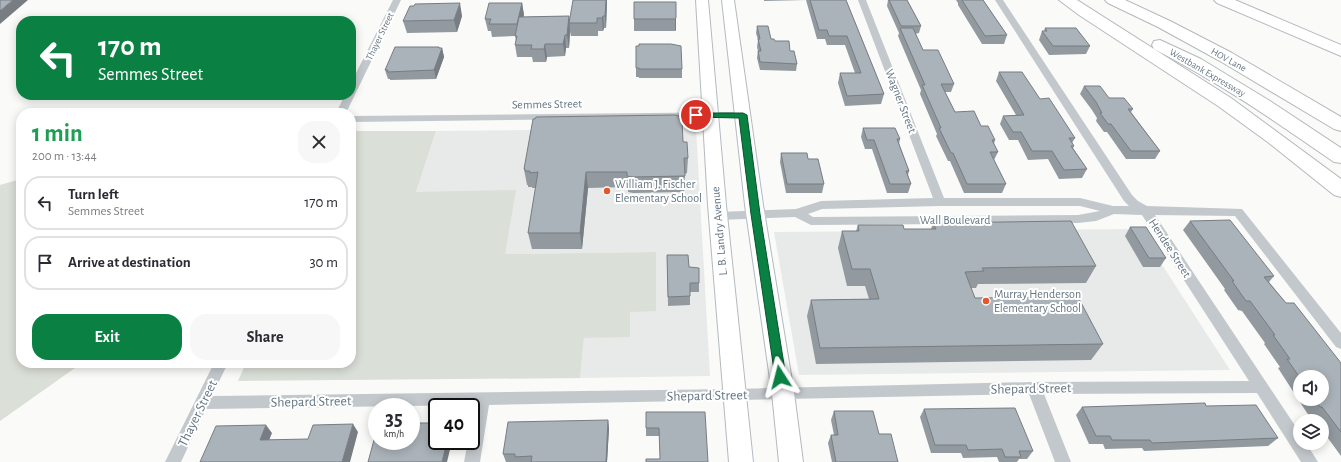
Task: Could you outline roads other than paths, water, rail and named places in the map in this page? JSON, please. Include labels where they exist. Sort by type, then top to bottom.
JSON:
[{"type":"highway","points":[[1067,0],[1103,25],[1134,43],[1220,99],[1298,156],[1341,190]]},
{"type":"highway","name":"Westbank Expressway","points":[[1067,0],[1140,34],[1196,63],[1264,105],[1341,157]]},
{"type":"highway","name":"HOV Lane","points":[[1113,0],[1164,24],[1226,57],[1341,125]]},
{"type":"highway","points":[[1222,0],[1341,50]]},
{"type":"street","name":"Thayer Street","points":[[356,82],[397,0]]},
{"type":"street","name":"L. B. Landry Avenue","points":[[702,0],[718,216],[740,462]]},
{"type":"street","points":[[728,0],[755,214],[783,393],[791,462]]},
{"type":"street","name":"Wagner Street","points":[[862,0],[940,202]]},
{"type":"street","name":"Hendee Street","points":[[999,0],[1128,198],[1134,204],[1146,211],[1310,462]]},
{"type":"street","name":"Semmes Street","points":[[356,119],[743,115]]},
{"type":"street","name":"Wall Boulevard","points":[[718,216],[797,213],[821,205],[940,202],[1080,202],[1113,210],[1209,210],[1238,212],[1341,343]]},
{"type":"street","name":"Wall Boulevard","points":[[797,213],[812,221],[1078,219],[1096,217],[1113,210]]},
{"type":"street","name":"Thayer Street","points":[[173,462],[219,368]]},
{"type":"street","name":"Shepard Street","points":[[202,403],[734,395],[1034,388],[1260,387]]},
{"type":"street","points":[[1034,388],[1062,462]]},
{"type":"street","points":[[472,462],[483,398]]},
{"type":"place","name":"William J. Fischer Elementary School","points":[[607,191]]},
{"type":"place","name":"Murray Henderson Elementary School","points":[[986,301]]}]
